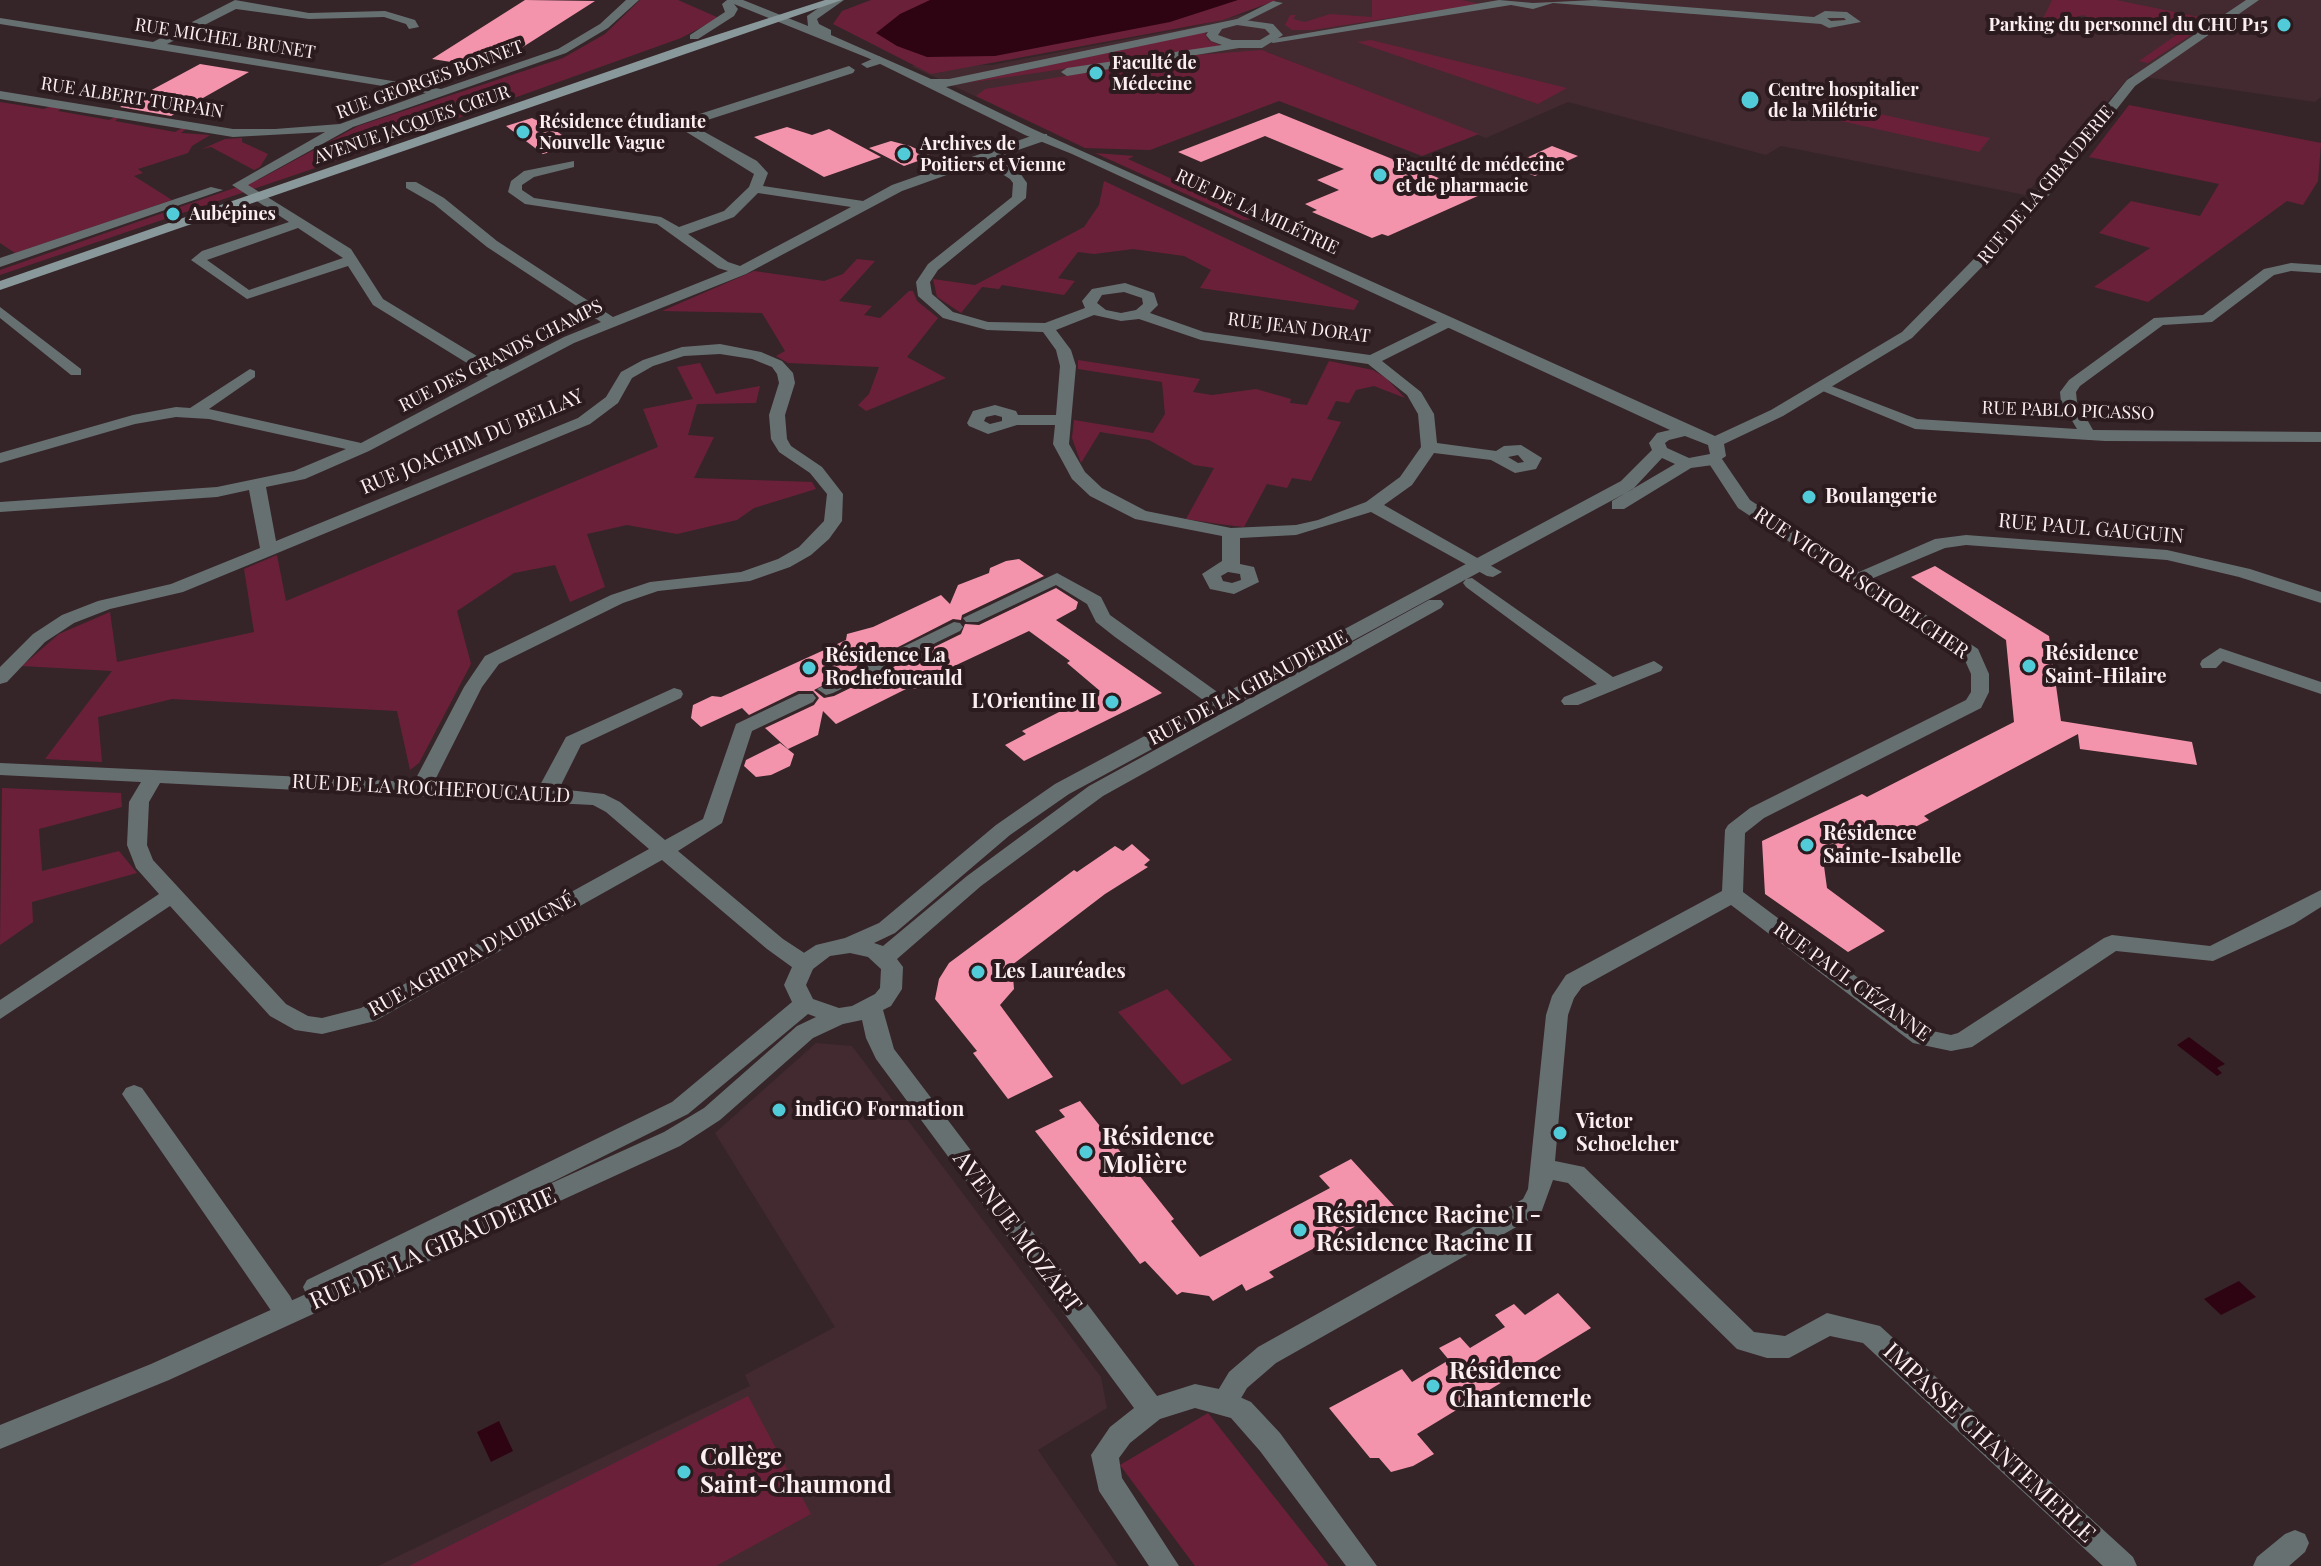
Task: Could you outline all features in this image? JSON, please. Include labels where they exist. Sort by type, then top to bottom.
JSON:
[{"type":"main road","name":"AVENUE JACQUES CŒUR","points":[[0,278],[255,195],[769,17],[810,0]]},
{"type":"main road","name":"AVENUE JACQUES CŒUR","points":[[0,286],[694,37],[837,0]]},
{"type":"street","points":[[604,26],[617,0]]},
{"type":"street","name":"RUE GEORGES BONNET","points":[[255,195],[239,185],[240,182],[264,172],[349,124],[540,60],[604,26],[633,0]]},
{"type":"street","points":[[837,0],[817,12],[810,21],[847,44]]},
{"type":"street","points":[[1237,22],[1271,31],[1317,32],[1507,1],[1533,6],[1552,0],[1821,21],[1840,26],[1855,22],[1847,15],[1855,4]]},
{"type":"street","name":"RUE DE LA GIBAUDERIE","points":[[885,957],[1048,825],[1226,708],[1486,568],[1674,474],[1687,463],[1715,451],[1734,436],[1907,335],[1984,261],[2029,211],[2131,83],[2253,0]]},
{"type":"street","points":[[729,1],[769,17]]},
{"type":"street","points":[[694,37],[730,14],[729,1]]},
{"type":"street","points":[[1271,31],[1264,14],[1280,2]]},
{"type":"street","points":[[925,83],[949,83],[1217,27],[1237,22],[1280,2]]},
{"type":"street","points":[[155,46],[239,3],[309,16],[385,14],[411,22],[413,27]]},
{"type":"street","name":"RUE DE LA MILÉTRIE","points":[[769,17],[847,44],[873,62]]},
{"type":"street","name":"RUE DE LA MILÉTRIE","points":[[769,17],[925,83],[1449,322],[1686,431],[1715,451]]},
{"type":"street","name":"RUE MICHEL BRUNET","points":[[0,21],[444,92]]},
{"type":"street","points":[[1217,27],[1212,35],[1215,39],[1242,45]]},
{"type":"street","points":[[940,91],[1242,45],[1271,31]]},
{"type":"street","points":[[940,91],[952,84],[1033,66]]},
{"type":"street","points":[[602,118],[658,125],[682,124],[849,70]]},
{"type":"street","name":"RUE ALBERT TURPAIN","points":[[0,95],[214,130],[259,134],[349,124]]},
{"type":"street","points":[[679,232],[729,214],[761,180],[758,168],[682,124]]},
{"type":"street","points":[[259,134],[278,153],[264,172]]},
{"type":"street","name":"RUE DES GRANDS CHAMPS","points":[[0,507],[186,495],[257,486],[299,475],[363,448],[499,376],[611,322],[693,293],[741,271],[897,188],[1042,137]]},
{"type":"street","points":[[984,157],[1015,176],[1020,183],[1019,198],[933,267],[922,290],[929,302],[960,321],[987,326],[1047,328],[1093,310],[1115,317],[1140,314],[1152,300],[1143,292],[1125,287],[1105,289],[1089,301],[1093,310]]},
{"type":"street","points":[[569,164],[529,174],[516,184],[515,192],[530,201],[653,219],[679,232],[723,265],[741,271]]},
{"type":"street","points":[[411,185],[439,201],[514,259],[611,322]]},
{"type":"street","points":[[755,189],[866,205]]},
{"type":"street","points":[[0,263],[216,190]]},
{"type":"street","points":[[255,195],[346,252],[378,302],[499,376]]},
{"type":"street","points":[[299,223],[207,254],[198,260],[247,295],[352,260]]},
{"type":"street","points":[[2088,435],[2069,402],[2068,392],[2074,383],[2159,321],[2207,319],[2269,272],[2291,267],[2321,269]]},
{"type":"street","points":[[0,311],[76,372]]},
{"type":"street","name":"RUE JEAN DORAT","points":[[1140,314],[1180,331],[1201,336],[1372,360],[1449,322]]},
{"type":"street","points":[[1047,328],[1063,350],[1068,366],[1061,420],[1061,444],[1066,460],[1096,492],[1141,515],[1231,533],[1296,530],[1323,524],[1372,506],[1406,481],[1429,447],[1429,424],[1421,404],[1404,383],[1372,360]]},
{"type":"street","name":"RUE JOACHIM DU BELLAY","points":[[0,678],[39,638],[68,619],[104,605],[177,588],[584,421],[612,400],[626,375],[656,360],[698,350],[737,351],[769,360],[785,373],[787,383],[776,428],[785,449],[816,470],[835,494],[833,521],[823,535],[805,551],[784,563],[744,577],[656,586],[628,594],[492,660],[473,687],[421,788]]},
{"type":"street","points":[[195,412],[250,374]]},
{"type":"street","name":"RUE PABLO PICASSO","points":[[1821,387],[1915,424],[2088,435],[2321,437]]},
{"type":"street","name":"RUE DE LA MILÉTRIE","points":[[1619,400],[1662,444],[1687,463]]},
{"type":"street","points":[[0,458],[153,415],[195,412],[363,448]]},
{"type":"street","points":[[1012,420],[1061,420]]},
{"type":"street","points":[[1662,444],[1686,431]]},
{"type":"street","name":"RUE DE LA GIBAUDERIE","points":[[850,945],[887,928],[1003,830],[1062,789],[1472,583],[1486,568],[1627,485],[1662,444]]},
{"type":"street","points":[[1429,447],[1499,456]]},
{"type":"street","name":"RUE VICTOR SCHOELCHER","points":[[1715,451],[1744,504],[1971,653],[1980,674],[1980,692],[1974,704],[1757,813],[1735,830],[1732,842],[1732,895]]},
{"type":"street","points":[[257,486],[269,551]]},
{"type":"street","points":[[1372,506],[1486,568]]},
{"type":"street","points":[[1231,533],[1231,565]]},
{"type":"street","name":"RUE PAUL GAUGUIN","points":[[1859,578],[1941,543],[1966,540],[2167,555],[2244,573],[2321,598]]},
{"type":"street","points":[[972,618],[1057,578],[1095,601],[1102,618],[1226,708]]},
{"type":"street","points":[[1472,583],[1611,685]]},
{"type":"street","points":[[826,689],[954,627]]},
{"type":"street","points":[[2209,664],[2220,654],[2321,688]]},
{"type":"street","points":[[1571,701],[1654,667]]},
{"type":"street","points":[[546,794],[573,741],[674,694]]},
{"type":"street","name":"RUE AGRIPPA D'AUBIGNÉ","points":[[154,776],[139,802],[138,854],[278,1010],[303,1024],[322,1026],[367,1015],[712,823],[743,728],[806,698]]},
{"type":"street","name":"RUE DE LA ROCHEFOUCAULD","points":[[0,769],[546,794],[605,803],[775,944],[804,964]]},
{"type":"street","points":[[0,1011],[172,895]]},
{"type":"street","points":[[1224,1402],[1238,1380],[1267,1355],[1532,1206],[1540,1189],[1557,1015],[1563,996],[1574,981],[1732,895]]},
{"type":"street","name":"RUE PAUL CÉZANNE","points":[[1732,895],[1921,1037],[1951,1043],[1964,1041],[2112,943],[2198,954],[2213,953],[2286,919],[2321,897]]},
{"type":"street","points":[[850,945],[875,951],[885,957],[892,967],[891,989],[871,1008],[839,1016],[805,1005],[795,985],[804,964],[824,950],[850,945]]},
{"type":"street","name":"RUE DE LA GIBAUDERIE","points":[[0,1424],[157,1360],[281,1304],[680,1108],[779,1023],[805,1005]]},
{"type":"street","name":"AVENUE MOZART","points":[[871,1008],[884,1053],[1151,1410]]},
{"type":"street","name":"RUE DE LA GIBAUDERIE","points":[[0,1437],[160,1372],[672,1139],[712,1114],[805,1032],[839,1016]]},
{"type":"street","points":[[134,1094],[281,1304]]},
{"type":"street","name":"IMPASSE CHANTEMERLE","points":[[1542,1169],[1575,1174],[1746,1341],[1767,1347],[1789,1347],[1827,1324],[1871,1334],[2123,1566]]},
{"type":"street","points":[[1165,1566],[1109,1482],[1105,1455],[1120,1435],[1151,1410],[1195,1396],[1224,1402],[1241,1410],[1270,1442],[1363,1566]]},
{"type":"street","points":[[2267,1566],[2295,1543]]},
{"type":"shaded area","points":[[640,0],[678,0],[719,18],[681,38],[383,145],[0,275],[0,270],[260,179],[358,126],[563,58],[605,34]]},
{"type":"shaded area","points":[[871,0],[1277,0],[1223,20],[931,74],[833,24],[842,11]]},
{"type":"shaded area","points":[[930,0],[1238,0],[1170,22],[995,56],[927,57],[897,46],[876,33],[900,14]]},
{"type":"shaded area","name":"Centre hospitalier de la Milétrie","points":[[1277,0],[2321,0],[2321,97],[2315,102],[2131,75],[2025,195],[1781,146],[1766,155],[1568,102],[1486,138],[1268,52],[1026,120],[911,66],[992,65],[1192,27],[1257,11]]},
{"type":"shaded area","points":[[1372,0],[1462,0],[1480,4],[1313,30],[1292,30],[1285,25],[1290,15],[1296,15],[1293,19],[1305,22],[1330,14],[1372,17]]},
{"type":"shaded area","points":[[2052,0],[2116,0],[2214,20],[2148,63],[2139,61],[2191,25],[2168,19],[2090,19],[2084,15],[2060,21],[2071,27],[2115,24],[2134,29],[2126,33],[2063,35],[2038,29]]},
{"type":"shaded area","points":[[1204,32],[1208,40],[1221,46],[967,83]]},
{"type":"shaded area","points":[[1371,40],[1567,88],[1538,104],[1357,42]]},
{"type":"shaded area","points":[[1262,50],[1479,134],[1422,156],[1279,101],[1150,150],[1085,148],[976,96],[985,89],[1196,55]]},
{"type":"shaded area","points":[[0,102],[44,109],[51,106],[62,108],[58,111],[109,120],[120,117],[115,121],[175,132],[182,128],[186,129],[181,133],[210,135],[192,146],[188,153],[138,169],[143,173],[134,176],[172,200],[15,253],[0,243]]},
{"type":"shaded area","points":[[2129,105],[2321,143],[2318,181],[2303,205],[2287,201],[2148,302],[2094,287],[2150,248],[2099,233],[2131,201],[2200,216],[2219,184],[2089,157]]},
{"type":"shaded area","points":[[1844,106],[1990,138],[1979,152],[1832,119]]},
{"type":"shaded area","points":[[242,138],[242,142],[268,154],[260,167],[254,170],[211,147],[202,149],[225,139]]},
{"type":"shaded area","points":[[1095,153],[1134,156],[1128,159],[1260,219],[1243,220]]},
{"type":"shaded area","points":[[1104,181],[1359,301],[1354,310],[1200,288],[1211,270],[1184,256],[1133,249],[1094,254],[1078,252],[1058,278],[1075,281],[1064,295],[1002,285],[999,289],[982,287],[961,313],[937,297],[933,279],[975,285],[1084,227],[1099,205]]},
{"type":"shaded area","points":[[857,259],[875,261],[839,301],[872,306],[864,315],[880,318],[909,291],[913,291],[917,301],[938,318],[907,357],[946,378],[866,411],[858,405],[869,394],[879,367],[788,363],[776,356],[785,351],[762,313],[662,311],[754,271],[824,281],[843,274]]},
{"type":"shaded area","points":[[1078,360],[1200,379],[1193,392],[1212,395],[1256,389],[1291,399],[1290,403],[1307,405],[1329,361],[1373,370],[1386,378],[1405,398],[1374,386],[1356,390],[1349,403],[1336,401],[1327,419],[1341,422],[1311,481],[1292,478],[1287,488],[1267,484],[1244,527],[1186,519],[1214,468],[1194,465],[1149,440],[1100,432],[1081,463],[1072,438],[1074,420],[1153,433],[1165,414],[1162,382],[1078,369]]},
{"type":"shaded area","points":[[700,363],[716,394],[760,386],[756,403],[697,404],[688,435],[714,437],[694,478],[812,482],[816,489],[754,508],[737,520],[677,534],[627,525],[587,534],[605,587],[570,602],[555,565],[514,573],[457,611],[471,664],[419,763],[410,770],[397,711],[172,699],[98,717],[102,762],[45,759],[112,671],[22,666],[59,634],[110,612],[117,662],[254,632],[244,569],[277,555],[286,601],[658,447],[643,409],[693,399],[677,367]]},
{"type":"shaded area","points":[[2,788],[121,793],[122,807],[39,829],[42,871],[119,851],[137,873],[32,902],[33,922],[0,945]]},
{"type":"shaded area","points":[[1167,989],[1232,1060],[1182,1085],[1118,1012]]},
{"type":"shaded area","points":[[2189,1037],[2225,1064],[2217,1068],[2222,1073],[2217,1076],[2177,1045]]},
{"type":"shaded area","points":[[816,1043],[852,1046],[1101,1377],[1107,1408],[1038,1450],[1118,1566],[378,1566],[750,1386],[745,1375],[835,1327],[715,1133]]},
{"type":"shaded area","points":[[2239,1281],[2256,1297],[2221,1315],[2204,1299]]},
{"type":"shaded area","points":[[748,1396],[811,1514],[716,1566],[409,1566]]},
{"type":"shaded area","points":[[1208,1413],[1329,1566],[1195,1566],[1120,1465]]},
{"type":"shaded area","points":[[499,1421],[513,1451],[491,1462],[477,1432]]},
{"type":"building","points":[[525,0],[595,1],[490,68],[432,59]]},
{"type":"building","points":[[200,64],[249,72],[171,116],[120,107]]},
{"type":"building","name":"Faculté de médecine et de pharmacie","points":[[1279,113],[1480,195],[1388,236],[1382,234],[1372,238],[1312,212],[1317,210],[1305,204],[1339,190],[1317,180],[1344,169],[1265,136],[1201,162],[1178,152]]},
{"type":"building","name":"Résidence étudiante Nouvelle Vague","points":[[532,118],[576,145],[543,154],[506,126]]},
{"type":"building","points":[[787,127],[812,135],[829,129],[881,157],[824,177],[754,137]]},
{"type":"building","points":[[891,141],[932,156],[904,166],[869,148]]},
{"type":"building","points":[[1552,146],[1578,156],[1535,176],[1509,166]]},
{"type":"building","points":[[1019,559],[1044,576],[962,615],[961,620],[953,619],[814,690],[824,698],[834,696],[961,634],[965,624],[979,625],[1056,588],[1078,602],[1076,609],[1056,620],[1162,693],[1024,761],[1005,745],[1026,734],[1022,731],[1100,691],[1067,663],[1070,661],[1029,631],[935,675],[933,681],[916,689],[908,688],[836,724],[823,711],[818,735],[788,749],[765,728],[814,705],[819,698],[813,691],[798,691],[749,715],[742,708],[701,727],[691,718],[693,705],[712,696],[721,697],[846,640],[847,634],[873,627],[941,595],[950,604],[958,585],[989,573],[990,568],[1006,561]]},
{"type":"building","points":[[1935,566],[2049,636],[2061,721],[2192,742],[2197,765],[2080,749],[2078,734],[1924,816],[1929,820],[1911,829],[1904,825],[1891,832],[1885,827],[1843,849],[1848,854],[1824,866],[1827,888],[1885,931],[1848,952],[1765,894],[1762,841],[1862,794],[1867,797],[2014,722],[2006,640],[1911,577]]},
{"type":"building","points":[[780,743],[794,754],[790,766],[771,775],[756,777],[744,766],[746,760]]},
{"type":"building","name":"Les Lauréades","points":[[1132,844],[1150,860],[1144,865],[1148,867],[1105,894],[1012,965],[1014,989],[1000,1005],[1053,1077],[1008,1099],[973,1053],[977,1051],[935,999],[939,979],[949,963],[1074,870],[1077,872],[1115,846],[1123,851]]},
{"type":"building","name":"Résidence Racine I - Résidence Racine II","points":[[1080,1101],[1174,1219],[1171,1221],[1200,1257],[1330,1188],[1319,1176],[1351,1159],[1394,1206],[1269,1272],[1274,1277],[1246,1291],[1242,1284],[1213,1301],[1209,1296],[1182,1292],[1177,1295],[1145,1261],[1140,1264],[1035,1131],[1065,1117],[1059,1110]]},
{"type":"building","name":"Résidence Chantemerle","points":[[1558,1293],[1591,1328],[1417,1434],[1434,1454],[1413,1466],[1391,1472],[1379,1458],[1370,1458],[1329,1408],[1402,1369],[1412,1382],[1449,1360],[1439,1348],[1460,1337],[1470,1348],[1505,1327],[1495,1315],[1514,1304],[1525,1315]]},
{"type":"place","name":"Parking du personnel du CHU P15","points":[[2284,25]]},
{"type":"place","name":"Faculté de Médecine","points":[[1096,73]]},
{"type":"place","name":"Centre hospitalier de la Milétrie","points":[[1750,100]]},
{"type":"place","name":"Résidence étudiante Nouvelle Vague","points":[[523,132]]},
{"type":"place","name":"Archives de Poitiers et Vienne","points":[[904,154]]},
{"type":"place","name":"Faculté de médecine et de pharmacie","points":[[1380,175]]},
{"type":"place","name":"Aubépines","points":[[173,214]]},
{"type":"place","name":"Boulangerie","points":[[1809,497]]},
{"type":"place","name":"Résidence Saint-Hilaire","points":[[2029,666]]},
{"type":"place","name":"Résidence La Rochefoucauld","points":[[809,668]]},
{"type":"place","name":"L'Orientine II","points":[[1112,702]]},
{"type":"place","name":"Résidence Sainte-Isabelle","points":[[1807,845]]},
{"type":"place","name":"Les Lauréades","points":[[978,972]]},
{"type":"place","name":"indiGO Formation","points":[[779,1110]]},
{"type":"place","name":"Victor Schoelcher","points":[[1560,1133]]},
{"type":"place","name":"Résidence Molière","points":[[1086,1152]]},
{"type":"place","name":"Résidence Racine I - Résidence Racine II","points":[[1300,1230]]},
{"type":"place","name":"Résidence Chantemerle","points":[[1433,1386]]},
{"type":"place","name":"Collège Saint-Chaumond","points":[[684,1472]]}]
